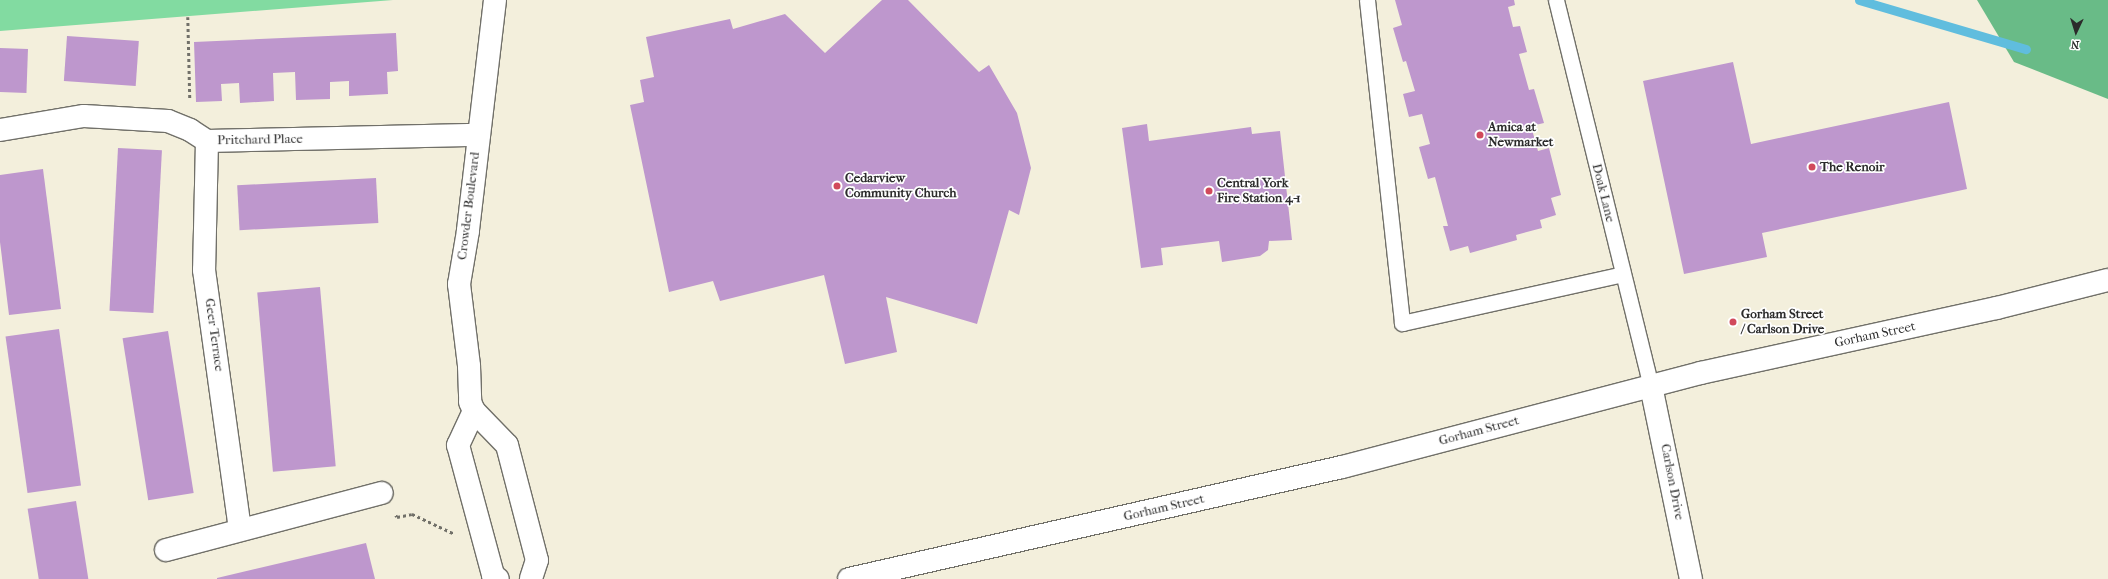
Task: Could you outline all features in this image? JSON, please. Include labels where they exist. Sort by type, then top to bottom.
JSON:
[{"type":"street","name":"Crowder Boulevard","points":[[474,411],[470,402],[469,366],[459,284],[468,231],[495,0]]},
{"type":"street","name":"Pritchard Place","points":[[0,130],[84,116],[168,121],[199,136],[479,135]]},
{"type":"street","name":"Geer Terrace","points":[[199,136],[204,270],[240,529]]},
{"type":"street","name":"Gorham Street","points":[[849,579],[1342,467],[1701,373],[1997,308],[2108,280]]},
{"type":"street","name":"Carlson Drive","points":[[1651,386],[1690,579]]},
{"type":"street","points":[[498,579],[493,575],[458,445],[474,411],[507,445],[537,560],[531,579]]},
{"type":"street","points":[[166,550],[382,492]]},
{"type":"lane","points":[[1368,0],[1402,323],[1623,274]]},
{"type":"lane","name":"Doak Lane","points":[[1556,0],[1651,386]]},
{"type":"path","points":[[188,17],[199,136]]},
{"type":"path","points":[[382,492],[398,518],[412,514],[486,548]]},
{"type":"green space","points":[[0,0],[393,0],[0,31]]},
{"type":"green space","points":[[1977,0],[2108,0],[2108,99],[2014,62]]},
{"type":"building","name":"Cedarview Community Church","points":[[882,0],[908,0],[979,72],[989,65],[1017,113],[1031,168],[1019,215],[1009,210],[977,324],[886,297],[897,352],[845,364],[824,275],[720,301],[713,281],[669,292],[630,105],[644,102],[640,80],[654,77],[646,37],[730,19],[733,29],[785,14],[825,53]]},
{"type":"building","name":"Amica at Newmarket","points":[[1395,0],[1514,0],[1515,5],[1508,7],[1513,27],[1520,26],[1527,52],[1519,54],[1529,90],[1534,89],[1544,123],[1531,126],[1538,151],[1549,148],[1561,195],[1551,198],[1556,215],[1540,220],[1542,228],[1516,235],[1517,240],[1470,253],[1468,246],[1450,251],[1443,226],[1448,226],[1435,177],[1428,179],[1419,147],[1430,144],[1422,114],[1409,117],[1403,94],[1415,91],[1406,61],[1403,62],[1393,28],[1402,25]]},
{"type":"building","points":[[396,33],[398,71],[387,72],[388,94],[349,96],[349,81],[330,82],[330,99],[296,100],[295,72],[273,73],[274,101],[240,103],[239,83],[221,84],[222,101],[196,102],[194,42]]},
{"type":"building","points":[[67,36],[139,41],[136,86],[64,81]]},
{"type":"building","points":[[0,48],[28,49],[26,93],[0,92]]},
{"type":"building","name":"The Renoir","points":[[1733,62],[1751,144],[1949,102],[1967,189],[1762,233],[1767,257],[1684,274],[1643,81]]},
{"type":"building","name":"Central York Fire Station 4-1","points":[[1147,124],[1149,141],[1251,127],[1252,134],[1280,131],[1292,240],[1269,241],[1268,250],[1260,256],[1222,262],[1219,241],[1161,248],[1163,265],[1141,268],[1122,128]]},
{"type":"building","points":[[118,148],[162,150],[153,313],[109,311]]},
{"type":"building","points":[[43,169],[61,309],[9,315],[0,242],[0,175]]},
{"type":"building","points":[[376,178],[378,223],[240,230],[237,185]]},
{"type":"building","points":[[320,287],[336,466],[273,472],[257,292]]},
{"type":"building","points":[[59,329],[81,485],[28,493],[6,337]]},
{"type":"building","points":[[168,331],[194,493],[148,500],[123,338]]},
{"type":"building","points":[[76,501],[88,579],[39,579],[28,509]]},
{"type":"building","points":[[366,543],[375,579],[217,579],[217,578]]},
{"type":"waterway","points":[[1859,0],[2026,49]]},
{"type":"place","name":"Amica at Newmarket","points":[[1480,135]]},
{"type":"place","name":"The Renoir","points":[[1812,167]]},
{"type":"place","name":"Cedarview Community Church","points":[[837,186]]},
{"type":"place","name":"Central York Fire Station 4-1","points":[[1209,191]]},
{"type":"place","name":"Gorham Street / Carlson Drive","points":[[1733,322]]}]
